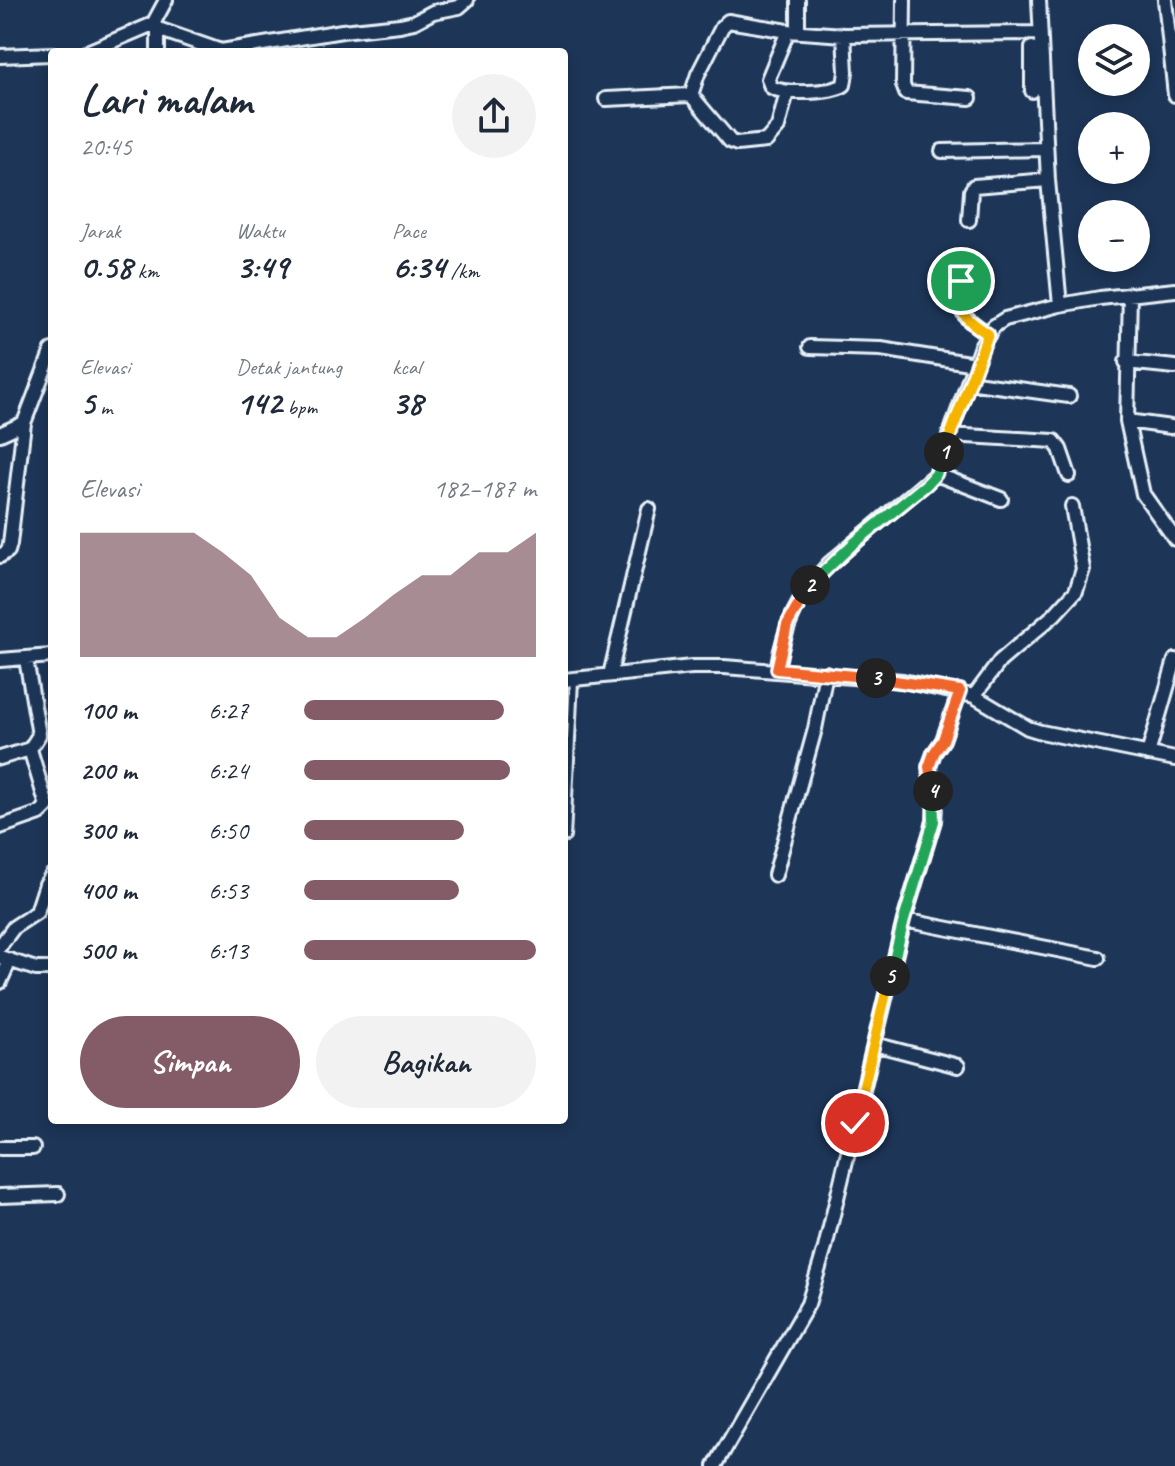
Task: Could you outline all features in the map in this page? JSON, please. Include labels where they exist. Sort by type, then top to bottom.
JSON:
[{"type":"street","points":[[158,48],[156,27],[166,0]]},
{"type":"street","points":[[240,48],[400,25],[433,12],[459,7],[467,0]]},
{"type":"street","points":[[798,0],[793,31],[768,79],[771,87],[787,92],[844,85],[844,35]]},
{"type":"street","points":[[904,0],[903,85],[906,93],[970,98]]},
{"type":"street","points":[[1032,91],[1039,0]]},
{"type":"street","points":[[1165,0],[1175,95]]},
{"type":"street","points":[[691,95],[698,74],[725,23],[731,21],[844,35],[1036,33]]},
{"type":"street","points":[[98,48],[156,27],[214,48]]},
{"type":"street","points":[[1036,33],[1060,305]]},
{"type":"street","points":[[0,56],[48,54]]},
{"type":"street","points":[[691,95],[730,141],[737,144],[766,141],[778,127],[787,92]]},
{"type":"street","points":[[606,99],[691,95]]},
{"type":"street","points":[[942,151],[1046,149]]},
{"type":"street","points":[[969,220],[974,186],[1048,180]]},
{"type":"street","points":[[961,281],[965,319],[988,334]]},
{"type":"street","points":[[777,669],[787,625],[814,580],[936,474],[988,334],[1005,319],[1060,305],[1175,290]]},
{"type":"street","points":[[1130,294],[1127,421],[1143,494],[1175,539]]},
{"type":"street","points":[[810,347],[881,349],[975,364]]},
{"type":"street","points":[[0,556],[8,551],[10,544],[24,423],[48,360]]},
{"type":"street","points":[[1126,362],[1175,367]]},
{"type":"street","points":[[968,382],[1069,396]]},
{"type":"street","points":[[1127,421],[1171,427]]},
{"type":"street","points":[[0,434],[24,423]]},
{"type":"street","points":[[949,435],[1054,441],[1069,475]]},
{"type":"street","points":[[936,474],[1001,499]]},
{"type":"street","points":[[974,696],[1000,661],[1054,615],[1076,591],[1083,569],[1072,506]]},
{"type":"street","points":[[610,675],[649,509]]},
{"type":"street","points":[[0,660],[48,656]]},
{"type":"street","points":[[0,758],[30,749],[39,735],[26,659]]},
{"type":"street","points":[[1148,754],[1175,660]]},
{"type":"street","points":[[569,680],[692,667],[777,669],[903,681],[974,696],[1028,728],[1041,732],[1175,759]]},
{"type":"street","points":[[775,875],[815,729],[826,673]]},
{"type":"street","points":[[715,1466],[808,1304],[825,1248],[904,920],[934,821],[929,767],[943,740],[960,691]]},
{"type":"street","points":[[0,827],[40,813],[47,806],[30,749]]},
{"type":"street","points":[[0,946],[14,927],[37,912],[48,881]]},
{"type":"street","points":[[904,920],[1098,958]]},
{"type":"street","points":[[0,982],[5,960],[36,969],[48,969]]},
{"type":"street","points":[[874,1044],[958,1066]]},
{"type":"street","points":[[0,1148],[33,1148]]},
{"type":"street","points":[[0,1196],[58,1194]]},
{"type":"lane","points":[[568,732],[569,680]]},
{"type":"route","points":[[855,1123],[904,920],[934,821],[929,767],[943,740],[960,691],[903,681],[777,669],[787,625],[805,591],[829,564],[936,474],[988,334],[965,319],[961,281]]}]
